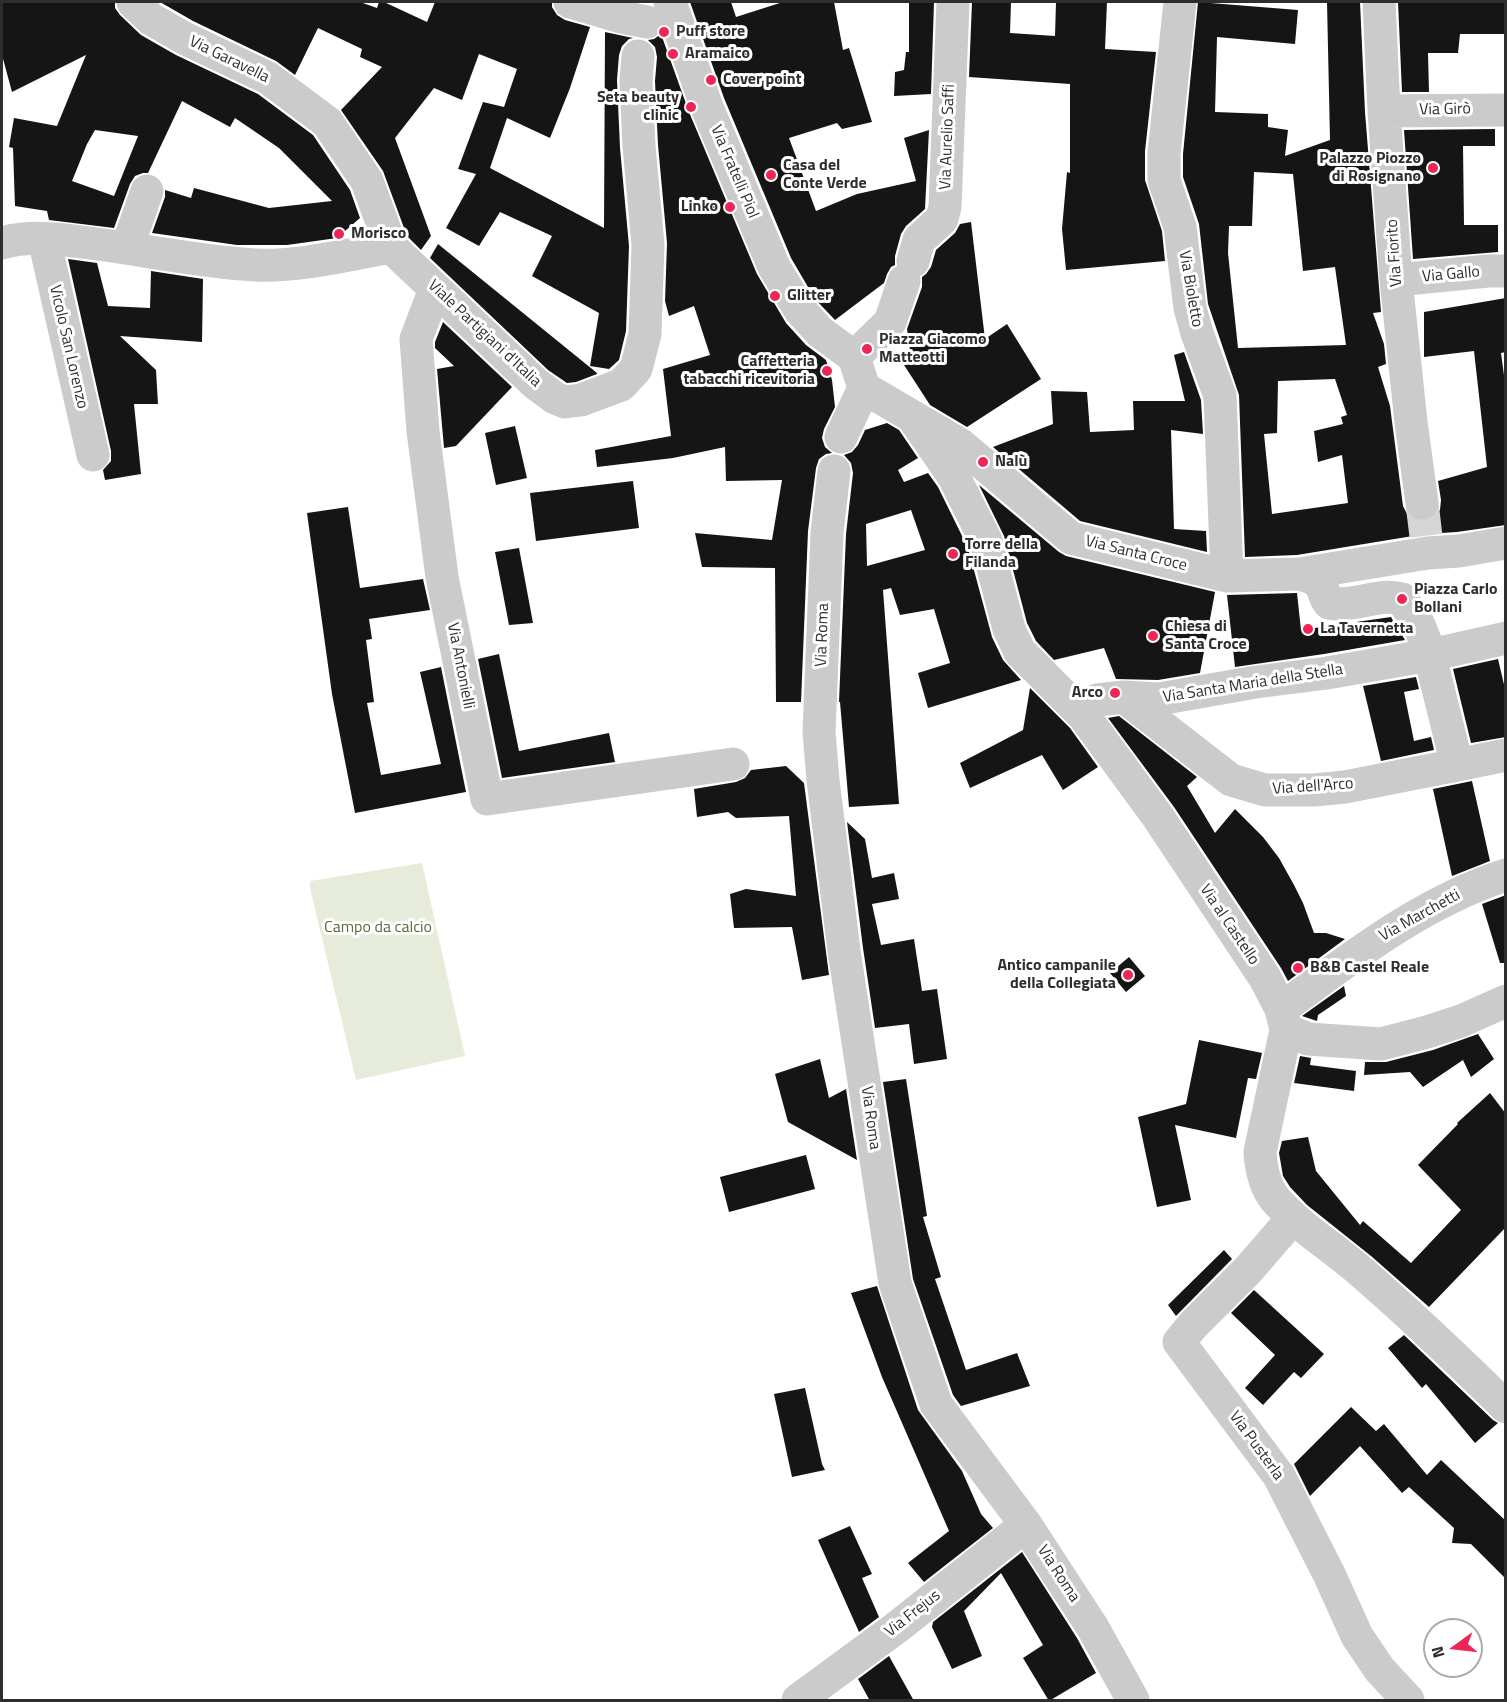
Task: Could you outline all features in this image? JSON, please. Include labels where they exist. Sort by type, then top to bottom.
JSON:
[{"type":"street","name":"Via Garavella","points":[[133,2],[151,19],[184,38],[268,78],[327,122],[367,181],[391,247]]},
{"type":"street","points":[[570,2],[621,17],[652,23]]},
{"type":"street","name":"Via Aurelio Saffi","points":[[854,357],[890,322],[919,240],[942,219],[945,207],[953,2]]},
{"type":"street","name":"Via Bioletto","points":[[1180,2],[1164,153],[1164,180],[1180,227],[1192,317],[1220,396],[1227,576]]},
{"type":"street","name":"Via Fiorito","points":[[1379,2],[1396,279],[1422,503]]},
{"type":"street","name":"Viale Partigiani d'Italia","points":[[391,247],[536,384],[555,398],[565,402],[581,400],[621,385],[636,369],[645,334],[648,245],[636,81],[652,23]]},
{"type":"street","name":"Via Fratelli Piol","points":[[652,23],[706,105],[774,267],[800,310],[820,332],[854,357]]},
{"type":"street","name":"Via Girò","points":[[1384,111],[1506,110]]},
{"type":"street","points":[[127,248],[147,191]]},
{"type":"street","points":[[15,234],[207,261],[257,265],[310,262],[391,247]]},
{"type":"street","name":"Vicolo San Lorenzo","points":[[15,234],[93,455]]},
{"type":"street","name":"Via Gallo","points":[[1396,279],[1488,271],[1506,272]]},
{"type":"street","name":"Via Antonielli","points":[[435,289],[416,339],[423,432],[442,577],[487,799],[733,764]]},
{"type":"street","points":[[854,357],[864,388],[912,416]]},
{"type":"street","points":[[841,437],[864,388]]},
{"type":"street","name":"Via Santa Croce","points":[[912,416],[961,445],[1071,538],[1227,576],[1296,574]]},
{"type":"street","name":"Via al Castello","points":[[912,416],[954,477],[986,542],[1009,629],[1020,652],[1084,716],[1158,817],[1265,978],[1283,1019]]},
{"type":"street","name":"Via Roma","points":[[834,471],[827,533],[819,732],[844,951],[895,1282],[936,1404],[1026,1525],[1093,1628],[1133,1701]]},
{"type":"street","points":[[1296,574],[1506,543]]},
{"type":"street","points":[[1296,574],[1315,579],[1322,586],[1329,603],[1352,603],[1394,597],[1402,599],[1419,625],[1430,655],[1457,765]]},
{"type":"street","name":"Via Santa Maria della Stella","points":[[1077,709],[1097,700],[1124,697],[1159,699],[1430,655],[1506,638]]},
{"type":"street","name":"Via dell'Arco","points":[[1124,697],[1231,780],[1265,790],[1345,788],[1506,755]]},
{"type":"street","name":"Via Marchetti","points":[[1283,1019],[1370,944],[1453,896],[1506,875]]},
{"type":"street","points":[[1506,1001],[1461,1021],[1381,1044],[1308,1039],[1283,1019],[1260,1152],[1261,1168],[1267,1186],[1275,1199],[1293,1218],[1375,1284],[1506,1407]]},
{"type":"street","name":"Via Pusterla","points":[[1293,1218],[1248,1270],[1192,1325],[1179,1342],[1279,1476],[1329,1574],[1357,1636],[1380,1670],[1408,1701]]},
{"type":"street","name":"Via Frejus","points":[[798,1701],[896,1628],[1026,1525]]},
{"type":"green space","name":"Campo da calcio","points":[[422,863],[465,1056],[356,1080],[310,881]]},
{"type":"building","points":[[2,2],[115,2],[115,8],[120,15],[141,35],[176,55],[258,94],[313,135],[350,190],[360,218],[337,238],[287,245],[237,245],[152,233],[165,197],[165,190],[191,198],[194,188],[269,208],[332,201],[279,148],[235,118],[230,127],[182,101],[148,173],[135,176],[130,184],[114,228],[49,220],[47,211],[15,206],[13,148],[9,147],[14,118],[57,126],[86,55],[12,92],[2,55]],"holes":[[[95,130],[138,136],[114,196],[72,181]]]},
{"type":"building","points":[[160,2],[360,2],[377,8],[379,2],[384,2],[427,22],[435,2],[552,2],[557,15],[565,20],[590,27],[570,88],[550,138],[507,118],[490,168],[604,228],[605,32],[633,38],[622,46],[617,80],[620,148],[629,246],[626,331],[619,360],[609,369],[590,366],[599,313],[532,276],[552,236],[500,212],[479,246],[446,228],[476,174],[458,169],[483,102],[504,107],[517,69],[479,54],[462,100],[434,88],[395,138],[431,236],[421,250],[407,236],[383,171],[341,110],[382,67],[360,57],[362,49],[318,28],[295,75],[276,61],[193,21]]},
{"type":"building","points":[[690,2],[731,2],[736,17],[783,2],[834,2],[843,50],[849,48],[872,122],[842,129],[837,123],[789,138],[816,211],[857,194],[916,181],[904,138],[929,130],[925,209],[906,226],[901,234],[895,265],[891,267],[884,283],[835,320],[815,299],[791,258],[724,98]]},
{"type":"building","points":[[909,2],[934,2],[931,94],[894,96],[895,72],[904,70],[906,52],[909,52]]},
{"type":"building","points":[[972,2],[1011,2],[1010,33],[1055,36],[1056,2],[1107,2],[1105,49],[1156,52],[1145,151],[1145,180],[1162,231],[1165,261],[1066,270],[1062,229],[1067,172],[1070,173],[1070,84],[969,77]]},
{"type":"building","points":[[1198,2],[1298,10],[1295,44],[1217,37],[1215,112],[1268,114],[1268,127],[1288,130],[1285,156],[1330,140],[1327,2],[1360,2],[1365,112],[1381,312],[1373,313],[1384,344],[1386,364],[1378,367],[1390,406],[1403,506],[1414,520],[1424,522],[1433,518],[1440,510],[1438,481],[1487,467],[1474,351],[1424,357],[1424,312],[1506,298],[1506,352],[1501,353],[1506,390],[1506,525],[1425,534],[1297,555],[1245,557],[1239,395],[1208,304],[1199,224],[1183,177],[1183,154]],"holes":[[[1254,172],[1293,174],[1303,271],[1335,267],[1346,345],[1238,348],[1228,253],[1229,226],[1252,226]],[[1335,379],[1347,415],[1341,417],[1343,424],[1314,431],[1318,462],[1342,455],[1348,503],[1272,514],[1264,434],[1277,433],[1278,381]]]},
{"type":"building","points":[[1398,2],[1506,2],[1506,34],[1460,34],[1458,53],[1428,53],[1429,92],[1402,92]]},
{"type":"building","points":[[661,34],[689,112],[757,274],[786,323],[806,345],[826,360],[832,380],[835,407],[822,438],[825,447],[832,453],[819,459],[816,468],[808,531],[801,702],[776,702],[775,568],[702,567],[695,533],[772,540],[782,480],[726,481],[725,447],[673,458],[597,467],[595,450],[671,436],[663,369],[710,355],[694,306],[669,316],[665,301],[667,243],[658,145],[655,81],[657,57],[655,47],[648,40]]},
{"type":"building","name":"Palazzo Piozzo di Rosignano","points":[[1495,129],[1495,146],[1463,146],[1464,225],[1498,225],[1498,252],[1413,259],[1404,130]]},
{"type":"building","points":[[971,222],[985,339],[1007,324],[1041,379],[967,427],[930,405],[904,365],[911,357],[907,329],[922,287],[922,277],[931,267],[936,250],[955,233],[960,224]]},
{"type":"building","points":[[438,244],[597,374],[567,383],[548,370],[430,258]]},
{"type":"building","points":[[68,259],[97,263],[108,306],[150,308],[151,271],[203,279],[202,342],[120,336],[156,370],[158,404],[134,404],[141,474],[105,480],[103,470],[111,461],[111,451]]},
{"type":"building","points":[[443,322],[512,387],[456,446],[444,448],[437,369],[454,366],[435,348]]},
{"type":"building","points":[[1184,352],[1201,400],[1203,434],[1171,430],[1174,529],[1206,531],[1207,552],[1080,521],[993,447],[1053,424],[1051,391],[1087,392],[1090,432],[1134,430],[1133,401],[1185,401],[1174,355]]},
{"type":"building","points":[[887,423],[899,430],[918,458],[898,470],[904,482],[928,473],[938,487],[968,548],[992,637],[1003,660],[1021,680],[928,708],[918,673],[950,663],[934,609],[900,615],[891,588],[883,590],[899,804],[849,807],[839,702],[846,534],[853,473],[851,463],[844,455],[852,452],[858,445],[865,430]],"holes":[[[911,510],[925,550],[867,566],[866,524]]]},
{"type":"building","points":[[515,426],[527,478],[496,485],[485,433]]},
{"type":"building","points":[[633,481],[639,528],[536,541],[530,493]]},
{"type":"building","points":[[979,485],[1066,556],[1215,592],[1200,673],[1158,680],[1116,679],[1104,648],[1054,660],[1036,641],[1027,623],[1004,536]]},
{"type":"building","points":[[348,507],[360,588],[423,579],[430,610],[369,619],[372,639],[366,640],[374,702],[367,703],[381,775],[441,764],[420,672],[441,667],[466,792],[355,813],[332,694],[307,513]]},
{"type":"building","points":[[519,548],[533,623],[509,625],[495,552]]},
{"type":"building","points":[[1297,593],[1301,630],[1391,617],[1405,640],[1235,667],[1227,595]]},
{"type":"building","points":[[499,654],[519,751],[609,733],[615,762],[502,778],[478,659]]},
{"type":"building","points":[[1498,659],[1506,693],[1506,737],[1471,743],[1453,669]]},
{"type":"building","points":[[1416,677],[1419,689],[1404,692],[1414,741],[1431,737],[1434,750],[1381,761],[1363,686]]},
{"type":"building","points":[[1030,688],[1070,728],[1098,767],[1063,790],[1042,755],[970,788],[960,763],[1023,730]]},
{"type":"building","points":[[1119,716],[1197,777],[1187,786],[1215,833],[1235,809],[1263,837],[1279,858],[1294,885],[1314,933],[1326,933],[1345,939],[1288,981],[1174,807],[1108,718]]},
{"type":"building","points":[[786,766],[804,783],[829,975],[802,980],[792,927],[734,928],[730,894],[746,889],[796,896],[789,816],[736,818],[728,812],[697,817],[694,789],[736,782],[745,778],[751,770]]},
{"type":"building","points":[[1472,781],[1490,861],[1452,876],[1433,789]]},
{"type":"building","points":[[847,822],[865,839],[872,878],[894,873],[899,899],[872,904],[881,945],[914,939],[922,991],[937,989],[947,1059],[914,1064],[909,1024],[875,1028]]},
{"type":"building","points":[[1506,895],[1506,963],[1500,963],[1482,904]]},
{"type":"building","name":"Antico campanile della Collegiata","points":[[1129,957],[1145,976],[1126,992],[1110,973]]},
{"type":"building","points":[[1344,986],[1346,996],[1318,1015],[1317,1021],[1302,1016]]},
{"type":"building","points":[[1478,1034],[1494,1059],[1471,1077],[1463,1060],[1423,1087],[1410,1072],[1364,1075],[1365,1062],[1386,1062],[1433,1050]]},
{"type":"building","points":[[1199,1040],[1262,1053],[1256,1079],[1248,1078],[1236,1138],[1175,1125],[1191,1200],[1157,1207],[1138,1117],[1186,1104]]},
{"type":"building","points":[[1300,1056],[1311,1058],[1310,1065],[1356,1071],[1354,1091],[1294,1083]]},
{"type":"building","points":[[820,1059],[829,1098],[846,1089],[857,1160],[788,1122],[775,1074]]},
{"type":"building","points":[[906,1079],[927,1216],[923,1217],[941,1277],[935,1279],[966,1370],[1017,1353],[1030,1386],[961,1406],[953,1395],[913,1279],[883,1082]]},
{"type":"building","points":[[1490,1093],[1506,1114],[1506,1227],[1429,1307],[1371,1256],[1307,1205],[1283,1176],[1279,1153],[1282,1141],[1308,1137],[1316,1171],[1360,1225],[1363,1221],[1411,1263],[1461,1210],[1418,1165],[1457,1123]]},
{"type":"building","points":[[806,1155],[815,1189],[729,1212],[720,1177]]},
{"type":"building","points":[[1224,1250],[1232,1259],[1176,1316],[1168,1305]]},
{"type":"building","points":[[877,1286],[918,1410],[962,1471],[981,1514],[993,1528],[924,1582],[908,1563],[949,1531],[882,1377],[851,1293]]},
{"type":"building","points":[[1254,1290],[1324,1354],[1301,1378],[1294,1372],[1263,1405],[1245,1388],[1275,1355],[1231,1313]]},
{"type":"building","points":[[1404,1335],[1498,1423],[1475,1443],[1426,1384],[1422,1388],[1388,1348]]},
{"type":"building","points":[[805,1388],[825,1470],[792,1477],[774,1394]]},
{"type":"building","points":[[1351,1407],[1376,1431],[1384,1424],[1427,1475],[1441,1460],[1506,1521],[1506,1579],[1471,1544],[1452,1543],[1454,1528],[1409,1487],[1402,1493],[1360,1446],[1310,1496],[1294,1464]]},
{"type":"building","points":[[850,1526],[872,1574],[862,1578],[879,1617],[859,1632],[818,1540]]},
{"type":"building","points":[[1022,1552],[1077,1638],[1096,1673],[1049,1701],[1023,1658],[1043,1645],[1001,1573],[964,1611],[982,1656],[952,1669],[932,1627],[933,1622]]},
{"type":"building","points":[[889,1656],[914,1701],[870,1701],[858,1679]]},
{"type":"tunnel","points":[[1422,503],[1428,553]]},
{"type":"place","name":"Puff store","points":[[664,32]]},
{"type":"place","name":"Aramaico","points":[[673,54]]},
{"type":"place","name":"Cover point","points":[[711,80]]},
{"type":"place","name":"Seta beauty clinic","points":[[691,107]]},
{"type":"place","name":"Palazzo Piozzo di Rosignano","points":[[1433,168]]},
{"type":"place","name":"Casa del Conte Verde","points":[[771,175]]},
{"type":"place","name":"Linko","points":[[730,207]]},
{"type":"place","name":"Morisco","points":[[339,234]]},
{"type":"place","name":"Glitter","points":[[775,296]]},
{"type":"place","name":"Piazza Giacomo Matteotti","points":[[867,349]]},
{"type":"place","name":"Caffetteria tabacchi ricevitoria","points":[[827,371]]},
{"type":"place","name":"Nalù","points":[[983,462]]},
{"type":"place","name":"Torre della Filanda","points":[[953,554]]},
{"type":"place","name":"Piazza Carlo Bollani","points":[[1402,599]]},
{"type":"place","name":"La Tavernetta","points":[[1308,629]]},
{"type":"place","name":"Chiesa di Santa Croce","points":[[1153,636]]},
{"type":"place","name":"Arco","points":[[1115,693]]},
{"type":"place","name":"B&B Castel Reale","points":[[1298,968]]},
{"type":"place","name":"Antico campanile della Collegiata","points":[[1128,975]]}]
